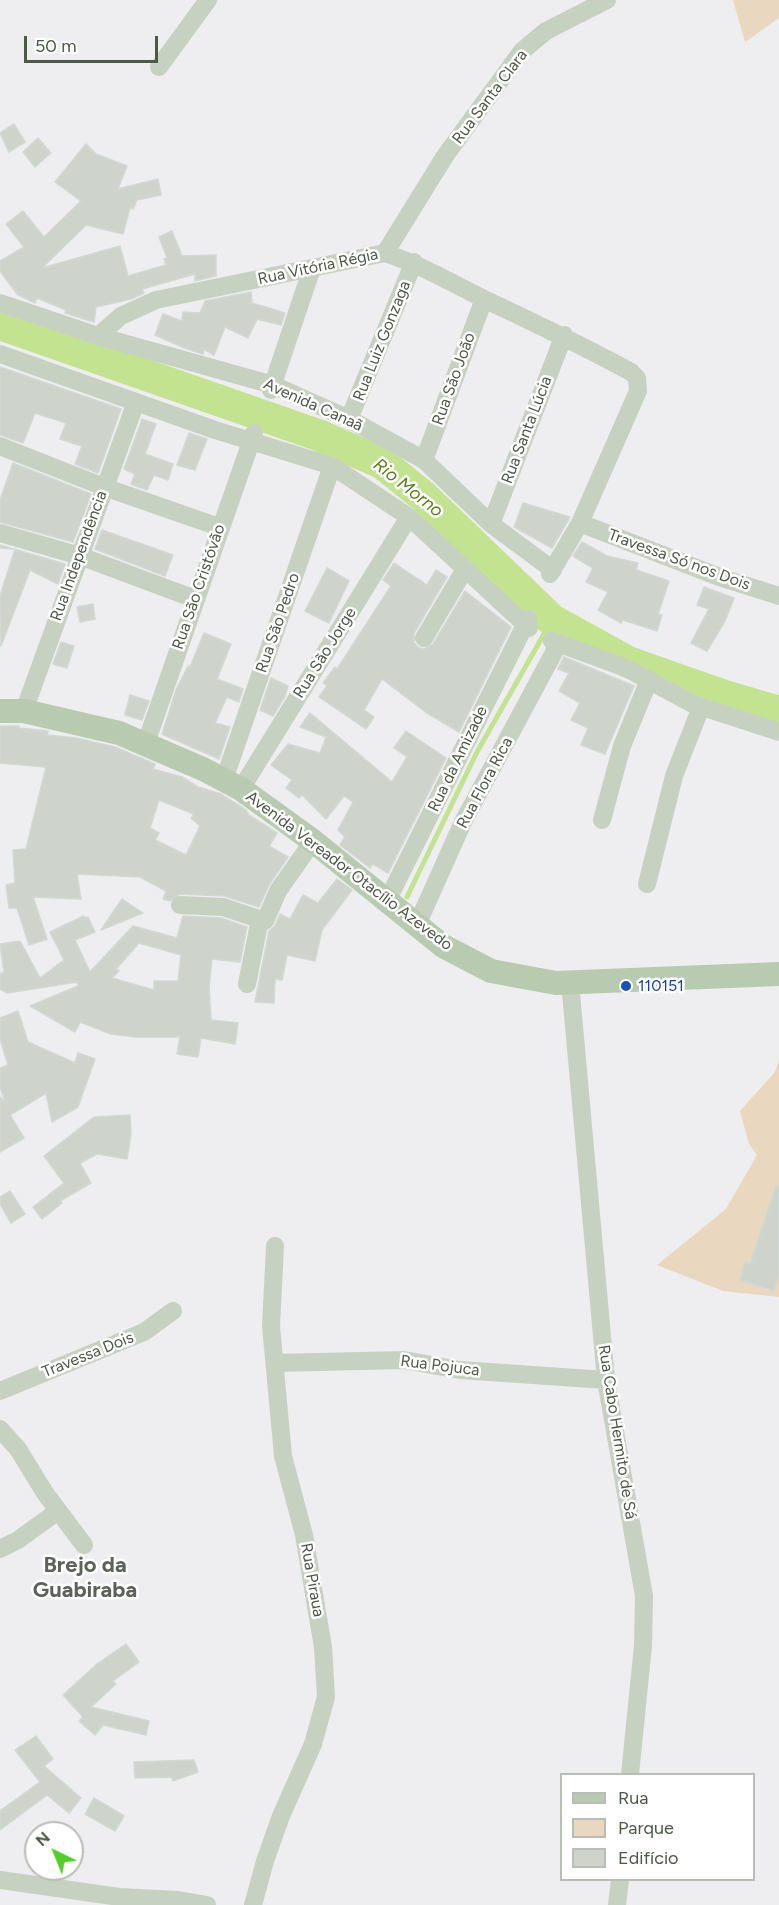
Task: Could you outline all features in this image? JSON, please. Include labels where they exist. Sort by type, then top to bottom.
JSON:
[{"type":"main road","name":"Avenida Vereador Otacílio Azevedo","points":[[12,711],[119,733],[146,743],[232,785],[313,841],[388,899],[443,946],[491,971],[528,980],[570,982],[779,974]]},
{"type":"street","points":[[159,67],[208,0]]},
{"type":"street","name":"Rua Santa Clara","points":[[385,253],[440,164],[522,51],[546,31],[607,0]]},
{"type":"street","name":"Rua Vitória Régia","points":[[98,336],[121,315],[156,300],[385,253],[414,262],[484,299],[564,335],[631,372],[637,378],[638,391],[580,523]]},
{"type":"street","name":"Rua Luiz Gonzaga","points":[[350,419],[414,262]]},
{"type":"street","points":[[272,387],[312,268]]},
{"type":"street","name":"Rua São João","points":[[424,460],[484,299]]},
{"type":"street","name":"Avenida Canaã","points":[[0,303],[98,336],[272,387],[350,419],[424,460],[491,524],[551,572],[580,523]]},
{"type":"street","name":"Rua Santa Lúcia","points":[[491,524],[564,335]]},
{"type":"street","points":[[0,354],[136,402],[253,436],[332,466],[409,517],[465,569],[424,638]]},
{"type":"street","name":"Rua Independência","points":[[12,711],[80,556],[136,402]]},
{"type":"street","name":"Rua São Cristóvão","points":[[146,743],[219,527],[253,436]]},
{"type":"street","points":[[0,446],[104,487],[219,527]]},
{"type":"street","name":"Rua São Pedro","points":[[232,785],[332,466]]},
{"type":"street","name":"Rua São Jorge","points":[[232,785],[409,517]]},
{"type":"street","name":"Travessa Só nos Dois","points":[[580,523],[722,578],[779,596]]},
{"type":"street","points":[[0,533],[80,556],[195,599]]},
{"type":"street","name":"Rua da Amizade","points":[[388,899],[527,624],[465,569]]},
{"type":"street","name":"Rua Flora Rica","points":[[417,925],[463,822],[556,642],[626,668],[649,680]]},
{"type":"street","points":[[602,820],[622,746],[649,680],[701,707],[779,732]]},
{"type":"street","points":[[647,884],[674,776],[701,707]]},
{"type":"street","points":[[180,905],[223,907],[265,921],[278,891],[313,841]]},
{"type":"street","points":[[247,984],[260,919]]},
{"type":"street","name":"Rua Cabo Hermito de Sá","points":[[570,982],[606,1380],[644,1596],[644,1646],[630,1773]]},
{"type":"street","name":"Rua Piraua","points":[[254,1905],[265,1861],[281,1816],[314,1744],[326,1697],[323,1647],[304,1535],[283,1456],[272,1326],[274,1246]]},
{"type":"street","name":"Travessa Dois","points":[[0,1391],[144,1332],[173,1311]]},
{"type":"street","name":"Rua Pojuca","points":[[275,1363],[404,1360],[460,1370],[606,1380]]},
{"type":"street","points":[[0,1429],[18,1449],[58,1511],[84,1545]]},
{"type":"street","points":[[0,1549],[18,1540],[58,1511]]},
{"type":"street","points":[[0,1880],[119,1897],[178,1900],[207,1905]]},
{"type":"street","points":[[617,1905],[620,1881]]},
{"type":"green space","points":[[733,0],[779,0],[779,18],[745,42]]},
{"type":"green space","points":[[779,1060],[779,1297],[723,1291],[657,1265],[726,1209],[757,1155],[749,1144],[740,1111],[775,1072]]},
{"type":"building","points":[[14,124],[25,142],[9,152],[0,133]]},
{"type":"building","points":[[38,138],[51,153],[35,167],[23,152]]},
{"type":"building","points":[[86,144],[96,154],[127,166],[118,189],[158,179],[161,195],[137,200],[133,209],[130,208],[123,234],[86,225],[42,268],[120,246],[128,276],[166,265],[164,259],[167,258],[159,237],[172,231],[182,256],[216,255],[216,276],[195,281],[195,274],[142,289],[144,293],[131,299],[96,307],[94,322],[65,313],[66,310],[37,298],[35,303],[17,294],[0,271],[0,261],[24,247],[6,224],[23,211],[44,237],[81,201],[55,182]]},
{"type":"building","points":[[251,292],[252,303],[285,313],[281,325],[257,319],[248,338],[225,327],[214,355],[204,349],[203,354],[187,349],[155,335],[163,314],[182,321],[183,312],[200,313],[205,301]]},
{"type":"building","points":[[0,367],[121,409],[98,473],[75,464],[82,446],[60,439],[66,423],[35,413],[23,443],[0,435]]},
{"type":"building","points":[[142,419],[156,424],[145,454],[173,464],[168,480],[154,475],[147,490],[131,484],[135,474],[124,469]]},
{"type":"building","points":[[189,433],[207,439],[195,470],[177,465]]},
{"type":"building","points":[[13,463],[91,494],[73,542],[0,522],[0,500]]},
{"type":"building","points":[[523,503],[570,517],[552,548],[514,527]]},
{"type":"building","points":[[102,530],[173,555],[165,576],[95,549]]},
{"type":"building","points":[[582,542],[607,556],[638,563],[636,570],[669,581],[658,614],[662,615],[657,631],[623,620],[621,623],[598,610],[608,592],[586,582],[593,568],[573,556]]},
{"type":"building","points":[[15,549],[65,564],[58,584],[30,570],[1,646],[0,596]]},
{"type":"building","points":[[394,563],[427,585],[436,570],[447,577],[414,633],[414,643],[419,648],[424,649],[433,644],[465,591],[511,627],[459,732],[427,713],[382,679],[364,710],[374,717],[366,729],[319,697],[327,686],[323,683],[335,667],[337,669],[391,586],[383,580]]},
{"type":"building","points":[[327,568],[349,581],[329,623],[305,611]]},
{"type":"building","points":[[704,587],[734,598],[725,621],[707,651],[691,643],[709,609],[697,605]]},
{"type":"building","points":[[93,604],[95,619],[80,622],[77,607]]},
{"type":"building","points":[[204,633],[231,644],[217,679],[243,689],[239,702],[227,697],[215,723],[230,727],[219,759],[162,734],[176,690],[188,666],[190,667]]},
{"type":"building","points":[[61,642],[74,646],[67,668],[53,664]]},
{"type":"building","points":[[564,657],[634,686],[605,754],[581,745],[588,728],[571,720],[580,703],[559,691],[569,673],[558,669]]},
{"type":"building","points":[[271,678],[288,686],[273,716],[260,710]]},
{"type":"building","points":[[130,695],[149,701],[142,720],[125,715]]},
{"type":"building","points":[[310,713],[392,782],[407,757],[394,748],[406,731],[446,758],[388,873],[373,864],[370,868],[340,845],[345,837],[338,830],[353,802],[344,796],[326,819],[302,795],[299,798],[286,788],[292,780],[271,765],[288,744],[320,753],[326,737],[300,727]]},
{"type":"building","points":[[0,726],[19,726],[19,728],[48,731],[47,735],[76,738],[115,747],[155,764],[153,769],[182,777],[198,787],[221,794],[277,833],[269,846],[288,857],[269,885],[259,907],[224,896],[180,894],[170,901],[163,899],[166,891],[140,877],[77,874],[81,899],[33,897],[47,939],[29,945],[17,908],[9,908],[6,885],[15,883],[13,850],[26,849],[46,767],[0,763]],"holes":[[[159,800],[194,814],[191,818],[200,826],[186,855],[155,840],[159,833],[150,828]]]},
{"type":"building","points":[[337,879],[352,890],[322,930],[315,961],[287,955],[282,980],[275,979],[274,1003],[255,1002],[269,931],[275,926],[280,914],[290,919],[303,895],[318,903]]},
{"type":"building","points":[[122,899],[143,913],[101,930]]},
{"type":"building","points":[[84,916],[84,918],[88,917],[95,932],[75,940],[90,972],[133,926],[177,938],[183,916],[221,918],[247,927],[240,962],[212,959],[209,987],[211,1020],[238,1023],[235,1044],[201,1038],[198,1057],[177,1054],[180,1037],[135,1037],[111,1034],[80,1022],[75,1032],[30,1006],[78,986],[77,982],[7,993],[0,989],[0,973],[4,973],[0,944],[20,941],[40,978],[64,960],[50,932]],"holes":[[[139,943],[181,955],[178,981],[154,981],[154,990],[112,978],[119,971],[116,969]]]},
{"type":"building","points":[[18,1011],[28,1042],[75,1063],[78,1053],[95,1059],[78,1107],[52,1122],[46,1093],[10,1115],[24,1138],[0,1152],[0,1097],[5,1101],[0,1087],[0,1068],[8,1065],[0,1039],[0,1018]]},
{"type":"building","points":[[130,1115],[131,1134],[127,1159],[97,1154],[80,1163],[91,1183],[60,1201],[62,1203],[42,1219],[33,1207],[64,1183],[44,1156],[94,1117]]},
{"type":"building","points":[[776,1186],[779,1186],[779,1276],[774,1291],[740,1280],[745,1262],[750,1264]]},
{"type":"building","points":[[10,1191],[25,1214],[11,1223],[0,1204],[0,1197]]},
{"type":"building","points":[[126,1644],[139,1662],[113,1681],[116,1684],[91,1707],[149,1721],[146,1735],[103,1725],[95,1735],[79,1721],[83,1717],[63,1695],[97,1664]]},
{"type":"building","points":[[36,1736],[53,1759],[44,1766],[81,1798],[69,1813],[47,1795],[0,1830],[0,1811],[40,1782],[15,1750]]},
{"type":"building","points":[[194,1760],[198,1772],[173,1781],[172,1777],[135,1778],[134,1762]]},
{"type":"building","points":[[94,1798],[124,1816],[115,1831],[85,1814]]},
{"type":"waterway","name":"Rio Morno","points":[[0,324],[318,435],[382,463],[423,496],[552,620],[628,662],[779,712]]},
{"type":"waterway","points":[[407,897],[477,752],[552,620]]},
{"type":"place","name":"110151","points":[[626,986]]},
{"type":"district","name":"Brejo da Guabiraba","points":[[85,1578]]}]
